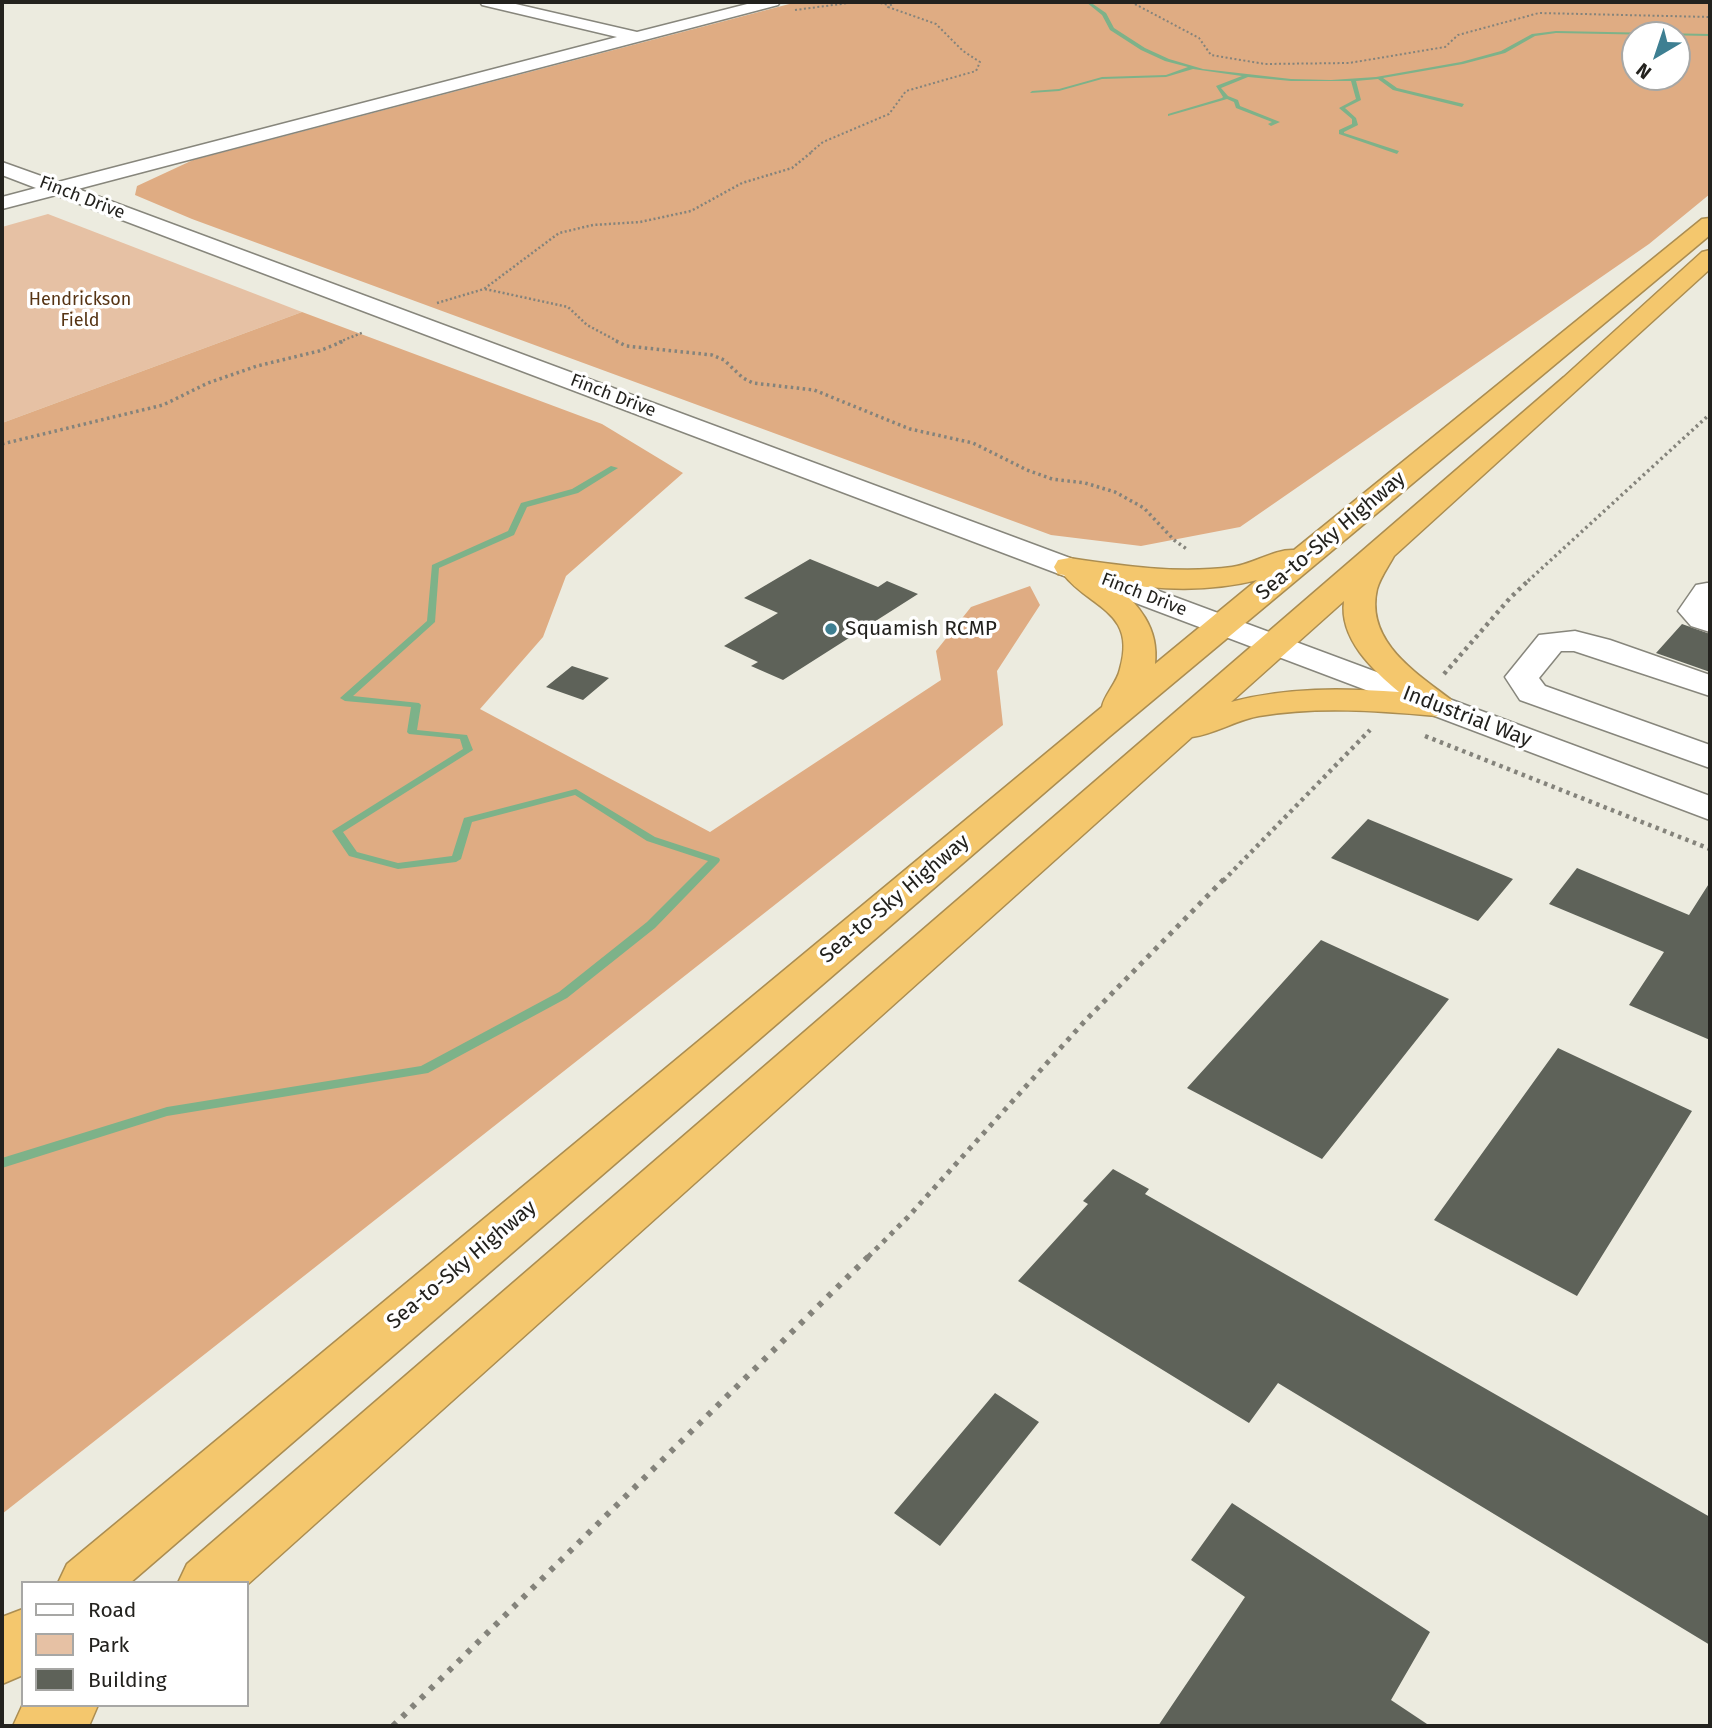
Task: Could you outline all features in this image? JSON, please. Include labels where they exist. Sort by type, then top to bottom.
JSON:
[{"type":"highway","name":"Sea-to-Sky Highway","points":[[89,1581],[1112,717],[1710,224]]},
{"type":"highway","name":"Sea-to-Sky Highway","points":[[209,1581],[1573,382],[1710,257]]},
{"type":"highway","points":[[1069,566],[1134,577],[1216,578],[1275,566],[1324,541]]},
{"type":"highway","points":[[1382,549],[1361,589],[1359,611],[1362,628],[1375,651],[1435,706]]},
{"type":"highway","points":[[1069,566],[1114,598],[1138,629],[1142,645],[1138,669],[1112,717]]},
{"type":"highway","points":[[1164,741],[1205,721],[1250,706],[1288,701],[1340,699],[1435,706]]},
{"type":"highway","points":[[2,1655],[21,1639]]},
{"type":"highway","points":[[44,1726],[66,1707]]},
{"type":"street","points":[[488,2],[639,37]]},
{"type":"street","points":[[505,6],[533,2]]},
{"type":"street","points":[[2,203],[772,2]]},
{"type":"street","name":"Finch Drive","points":[[2,168],[1224,625]]},
{"type":"street","name":"Industrial Way","points":[[1224,625],[1710,809]]},
{"type":"street","points":[[1710,686],[1575,641],[1550,642],[1522,677],[1532,693],[1710,757]]},
{"type":"path","points":[[876,2],[889,5],[895,2]]},
{"type":"path","points":[[1131,2],[1199,38],[1212,55],[1265,64],[1349,64],[1435,49],[1449,45],[1458,35],[1539,13],[1710,17]]},
{"type":"path","points":[[433,304],[484,289],[559,233],[593,225],[640,222],[691,211],[742,183],[797,164],[823,142],[889,114],[906,91],[976,71],[980,62],[952,41],[936,24],[894,10],[888,7],[889,5]]},
{"type":"path","points":[[484,289],[568,307],[587,325],[626,346],[712,355],[724,360],[753,383],[814,390],[910,429],[973,443],[1027,470],[1052,479],[1085,483],[1115,492],[1144,508],[1174,540],[1196,556]]},
{"type":"path","points":[[2,444],[163,405],[208,383],[257,366],[319,352],[400,316]]},
{"type":"path","points":[[1710,414],[1510,598],[1484,628],[1435,706],[1710,849]]},
{"type":"path","points":[[393,1726],[908,1217],[1084,1022],[1379,721]]},
{"type":"green space","name":"Hendrickson Field","points":[[48,214],[302,312],[2,423],[2,227]]},
{"type":"shaded area","points":[[797,2],[1710,2],[1710,194],[1649,244],[1240,527],[1141,546],[1051,535],[192,219],[135,195],[137,186],[193,160]]},
{"type":"shaded area","points":[[302,312],[602,424],[683,473],[566,576],[543,637],[480,709],[710,832],[941,680],[936,651],[971,607],[1030,586],[1040,605],[997,671],[1003,725],[2,1514],[2,423]]},
{"type":"building","points":[[810,559],[878,587],[887,581],[918,594],[783,680],[751,666],[758,662],[724,646],[778,613],[744,598]]},
{"type":"building","points":[[1682,624],[1710,634],[1710,672],[1656,653]]},
{"type":"building","points":[[572,666],[609,678],[583,700],[546,687]]},
{"type":"building","points":[[1368,819],[1513,879],[1478,921],[1331,858]]},
{"type":"building","points":[[1577,868],[1689,915],[1710,882],[1710,1040],[1629,1005],[1664,952],[1549,904]]},
{"type":"building","points":[[1321,940],[1449,999],[1322,1159],[1187,1088]]},
{"type":"building","points":[[1558,1048],[1692,1111],[1577,1296],[1434,1220]]},
{"type":"building","points":[[1113,1169],[1149,1189],[1145,1194],[1710,1517],[1710,1645],[1278,1383],[1249,1423],[1018,1281],[1088,1204],[1083,1201]]},
{"type":"building","points":[[995,1393],[1039,1422],[940,1546],[894,1513]]},
{"type":"building","points":[[1232,1503],[1430,1632],[1391,1700],[1430,1726],[1158,1726],[1245,1597],[1191,1560]]},
{"type":"waterway","points":[[1088,2],[1104,14],[1112,29],[1143,49],[1167,60],[1193,67]]},
{"type":"waterway","points":[[1379,78],[1461,63],[1503,52],[1534,35],[1556,32],[1710,35]]},
{"type":"waterway","points":[[1032,92],[1059,90],[1102,78],[1166,76],[1193,67]]},
{"type":"waterway","points":[[1193,67],[1291,80],[1379,78]]},
{"type":"waterway","points":[[1226,97],[1218,87],[1246,76]]},
{"type":"waterway","points":[[1379,78],[1395,89],[1462,105]]},
{"type":"waterway","points":[[1353,80],[1359,100],[1342,108],[1354,119],[1355,125],[1341,131],[1342,134],[1397,152]]},
{"type":"waterway","points":[[1170,115],[1226,97]]},
{"type":"waterway","points":[[1226,97],[1236,101],[1238,107],[1277,122],[1271,124]]},
{"type":"waterway","points":[[2,1163],[167,1112],[424,1070],[563,995],[651,925],[715,860],[651,839],[576,792],[468,820],[456,859],[398,866],[353,854],[337,831],[468,750],[464,737],[412,732],[416,705],[345,698],[431,622],[435,567],[511,533],[524,505],[575,491],[614,468]]},
{"type":"place","name":"Squamish RCMP","points":[[831,629]]}]
